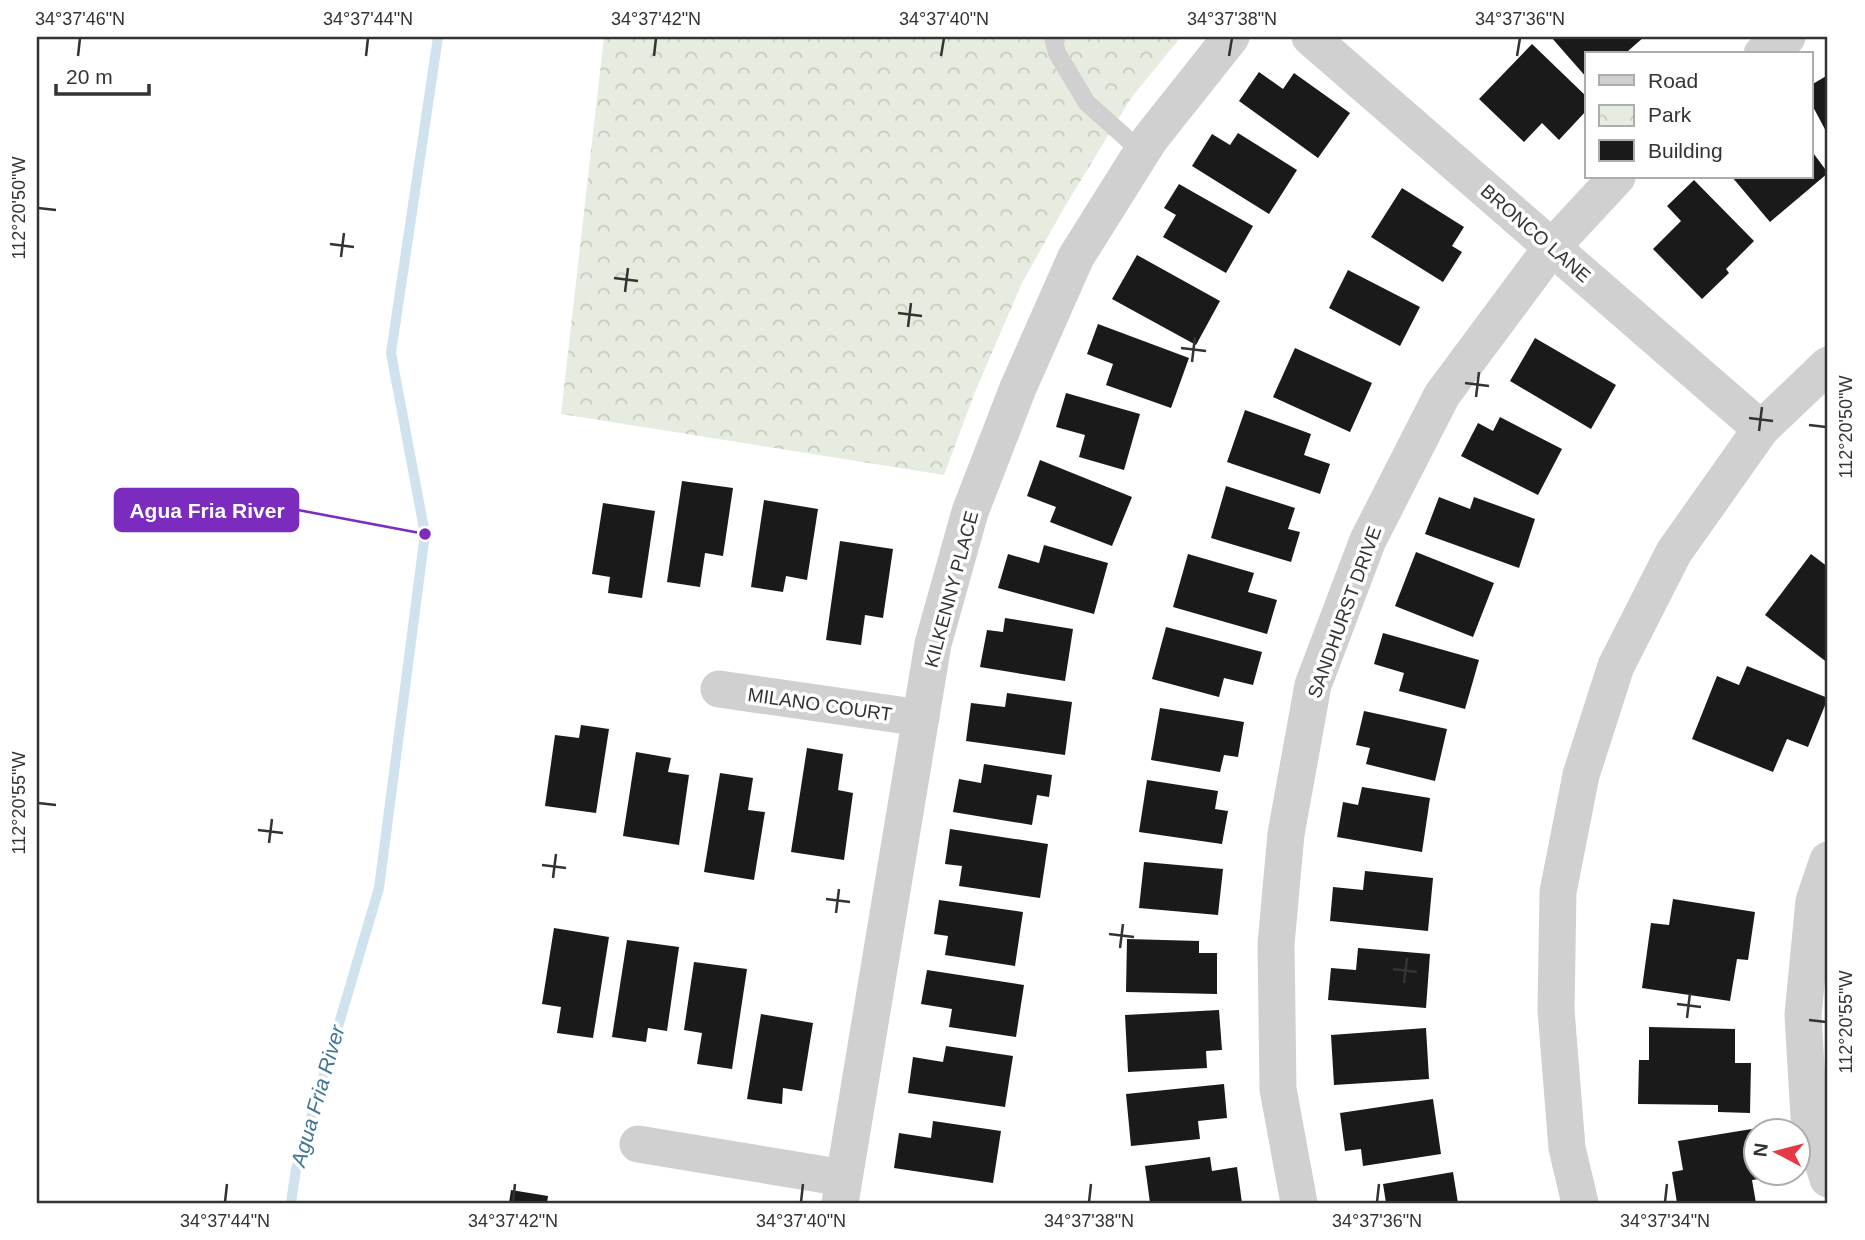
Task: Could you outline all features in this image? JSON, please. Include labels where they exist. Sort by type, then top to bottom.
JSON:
[{"type":"street","name":"KILKENNY PLACE","points":[[842,1191],[933,644],[970,512],[1013,400],[1076,257],[1142,152],[1231,37]]},
{"type":"street","name":"BRONCO LANE","points":[[1310,37],[1761,429]]},
{"type":"street","points":[[1765,52],[1787,37]]},
{"type":"street","name":"SANDHURST DRIVE","points":[[1299,1203],[1278,1089],[1276,944],[1286,834],[1313,685],[1368,540],[1442,394],[1552,247],[1616,178]]},
{"type":"street","points":[[1580,1203],[1567,1149],[1556,1010],[1558,892],[1581,775],[1616,666],[1674,551],[1761,429],[1828,365]]},
{"type":"street","name":"MILANO COURT","points":[[719,689],[921,718]]},
{"type":"street","points":[[1828,860],[1814,901],[1803,1015],[1809,1117],[1828,1179]]},
{"type":"street","points":[[638,1144],[842,1191]]},
{"type":"lane","points":[[1053,37],[1057,53],[1087,103],[1142,152]]},
{"type":"green space","points":[[604,37],[1181,37],[1131,98],[1022,283],[975,392],[944,475],[561,414]]},
{"type":"building","points":[[1551,37],[1644,37],[1629,52],[1585,52],[1585,76]]},
{"type":"building","points":[[1532,44],[1585,95],[1585,112],[1559,140],[1542,123],[1524,142],[1479,99]]},
{"type":"building","points":[[1259,72],[1283,89],[1294,73],[1350,113],[1318,158],[1239,101]]},
{"type":"building","points":[[1828,75],[1828,135],[1812,105],[1812,84]]},
{"type":"building","points":[[1238,133],[1297,170],[1269,214],[1192,166],[1212,134],[1230,145]]},
{"type":"building","points":[[1812,151],[1828,173],[1770,222],[1733,178],[1812,178]]},
{"type":"building","points":[[1694,180],[1754,241],[1726,269],[1729,273],[1702,299],[1653,249],[1681,221],[1667,206]]},
{"type":"building","points":[[1179,184],[1253,226],[1226,273],[1163,237],[1176,215],[1164,208]]},
{"type":"building","points":[[1402,188],[1464,227],[1452,246],[1462,252],[1443,282],[1371,237]]},
{"type":"building","points":[[1137,255],[1220,301],[1196,345],[1112,299]]},
{"type":"building","points":[[1348,270],[1420,307],[1400,346],[1329,308]]},
{"type":"building","points":[[1098,324],[1189,358],[1171,408],[1106,385],[1113,364],[1087,354]]},
{"type":"building","points":[[1535,338],[1616,385],[1591,429],[1510,381]]},
{"type":"building","points":[[1295,348],[1372,383],[1350,432],[1273,397]]},
{"type":"building","points":[[1066,393],[1140,414],[1124,470],[1079,457],[1085,435],[1056,427]]},
{"type":"building","points":[[1245,410],[1311,434],[1304,455],[1330,464],[1320,494],[1227,462]]},
{"type":"building","points":[[1500,417],[1562,449],[1538,495],[1461,456],[1478,423],[1493,431]]},
{"type":"building","points":[[1040,460],[1132,497],[1112,546],[1050,522],[1056,507],[1027,496]]},
{"type":"building","points":[[682,481],[733,488],[723,556],[705,553],[700,587],[667,582]]},
{"type":"building","points":[[1226,486],[1295,508],[1288,529],[1300,532],[1291,562],[1211,538]]},
{"type":"building","points":[[1439,497],[1470,509],[1474,497],[1535,519],[1519,568],[1425,534]]},
{"type":"building","points":[[764,500],[818,509],[807,580],[786,576],[783,592],[751,587]]},
{"type":"building","points":[[603,503],[655,511],[642,598],[608,593],[610,577],[592,574]]},
{"type":"building","points":[[840,541],[893,549],[883,618],[865,615],[861,645],[826,640]]},
{"type":"building","points":[[1044,545],[1108,563],[1094,614],[998,588],[1008,554],[1039,563]]},
{"type":"building","points":[[1416,552],[1494,583],[1473,637],[1395,606]]},
{"type":"building","points":[[1188,554],[1254,573],[1248,592],[1277,600],[1267,634],[1173,607]]},
{"type":"building","points":[[1811,554],[1828,567],[1828,663],[1765,615]]},
{"type":"building","points":[[1005,618],[1073,629],[1065,681],[980,667],[987,630],[1003,632]]},
{"type":"building","points":[[1166,627],[1262,652],[1253,685],[1224,678],[1219,697],[1152,679]]},
{"type":"building","points":[[1383,633],[1479,660],[1465,709],[1399,691],[1404,673],[1374,664]]},
{"type":"building","points":[[1747,666],[1828,698],[1808,747],[1787,739],[1773,772],[1692,739],[1717,676],[1739,685]]},
{"type":"building","points":[[1007,693],[1072,702],[1065,755],[966,741],[971,703],[1005,707]]},
{"type":"building","points":[[1160,708],[1244,722],[1238,757],[1224,755],[1220,772],[1151,760]]},
{"type":"building","points":[[1364,711],[1447,729],[1435,781],[1366,764],[1370,748],[1356,745]]},
{"type":"building","points":[[581,725],[609,729],[596,813],[545,806],[555,735],[579,738]]},
{"type":"building","points":[[807,748],[843,754],[838,790],[853,793],[844,860],[791,852]]},
{"type":"building","points":[[636,752],[671,758],[668,772],[689,775],[679,845],[623,836]]},
{"type":"building","points":[[984,764],[1052,775],[1049,797],[1037,795],[1032,825],[953,812],[959,779],[981,783]]},
{"type":"building","points":[[720,773],[753,778],[748,810],[765,812],[754,880],[704,872]]},
{"type":"building","points":[[1147,780],[1218,791],[1215,809],[1228,811],[1222,844],[1139,832]]},
{"type":"building","points":[[1362,787],[1430,798],[1422,852],[1337,837],[1343,802],[1358,805]]},
{"type":"building","points":[[950,829],[1048,844],[1040,898],[959,886],[962,866],[945,864]]},
{"type":"building","points":[[1144,862],[1223,869],[1218,915],[1139,908]]},
{"type":"building","points":[[1365,871],[1433,878],[1428,931],[1330,921],[1333,887],[1363,890]]},
{"type":"building","points":[[1673,899],[1755,912],[1748,960],[1737,959],[1730,1001],[1642,988],[1651,923],[1669,925]]},
{"type":"building","points":[[939,900],[1023,912],[1015,966],[945,955],[948,936],[934,934]]},
{"type":"building","points":[[554,928],[609,937],[593,1038],[557,1033],[561,1007],[542,1004]]},
{"type":"building","points":[[1127,939],[1199,941],[1199,953],[1217,953],[1217,994],[1126,992]]},
{"type":"building","points":[[627,940],[679,947],[667,1031],[648,1028],[646,1042],[612,1037]]},
{"type":"building","points":[[1358,948],[1430,954],[1426,1008],[1328,1000],[1331,968],[1356,970]]},
{"type":"building","points":[[694,962],[747,969],[732,1069],[697,1064],[702,1033],[684,1030]]},
{"type":"building","points":[[927,970],[1024,985],[1016,1037],[949,1027],[952,1009],[921,1004]]},
{"type":"building","points":[[1219,1010],[1222,1050],[1206,1051],[1207,1068],[1128,1072],[1125,1015]]},
{"type":"building","points":[[761,1014],[813,1023],[802,1091],[783,1088],[782,1104],[747,1099]]},
{"type":"building","points":[[1649,1027],[1735,1029],[1735,1063],[1751,1063],[1750,1113],[1718,1112],[1718,1105],[1638,1104],[1639,1060],[1649,1060]]},
{"type":"building","points":[[1426,1028],[1429,1079],[1334,1085],[1331,1035]]},
{"type":"building","points":[[946,1046],[1013,1056],[1005,1107],[908,1093],[913,1057],[943,1062]]},
{"type":"building","points":[[1224,1084],[1227,1118],[1198,1121],[1200,1139],[1131,1146],[1126,1094]]},
{"type":"building","points":[[1433,1099],[1441,1154],[1363,1166],[1361,1149],[1345,1151],[1340,1113]]},
{"type":"building","points":[[933,1121],[1001,1131],[993,1183],[894,1168],[899,1133],[931,1138]]},
{"type":"building","points":[[1742,1131],[1742,1188],[1753,1188],[1756,1203],[1677,1203],[1672,1172],[1683,1170],[1678,1141]]},
{"type":"building","points":[[1210,1157],[1212,1171],[1237,1167],[1242,1203],[1150,1203],[1145,1166]]},
{"type":"building","points":[[1453,1172],[1458,1203],[1386,1203],[1383,1184]]},
{"type":"building","points":[[511,1190],[548,1196],[547,1203],[509,1203]]},
{"type":"waterway","name":"Agua Fria River","points":[[291,1203],[296,1169],[379,888],[425,534],[391,353],[438,37]]},
{"type":"place","name":"Agua Fria River","points":[[425,534]]}]
